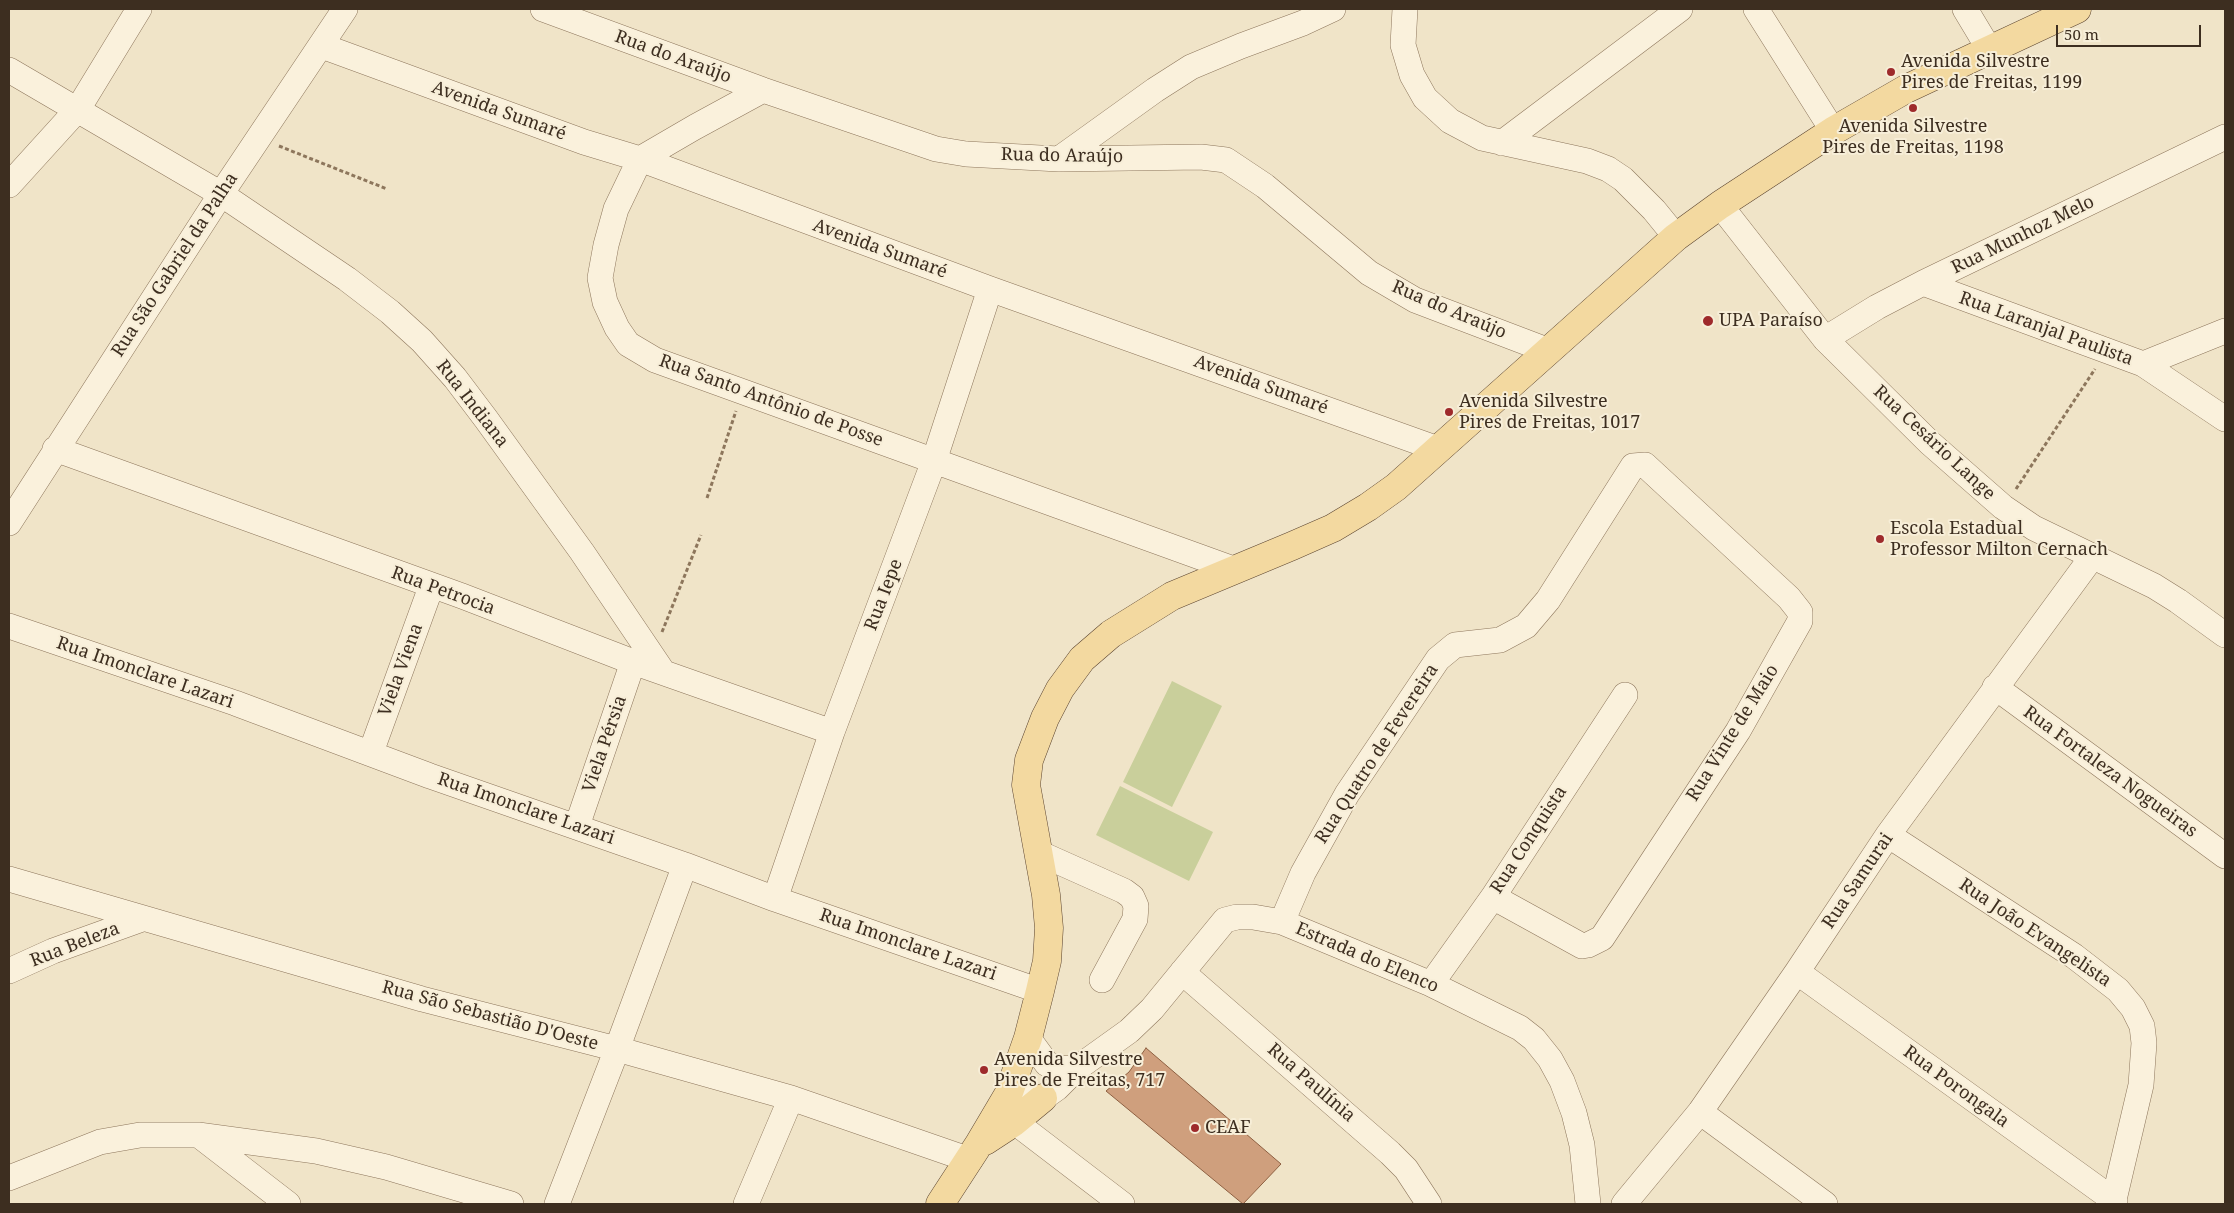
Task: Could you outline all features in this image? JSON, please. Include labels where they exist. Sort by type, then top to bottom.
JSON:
[{"type":"main road","points":[[940,1204],[974,1152],[1008,1107],[1028,1038],[1047,961],[1049,928],[1046,895],[1026,785],[1029,760],[1045,718],[1060,689],[1082,659],[1111,634],[1172,596],[1333,528],[1368,507],[1396,487],[1549,351],[1614,289],[1676,237],[1720,205],[1833,131],[1906,89],[2077,9]]},
{"type":"main road","points":[[1008,1107],[1043,1098]]},
{"type":"street","points":[[9,185],[78,109],[139,9]]},
{"type":"street","name":"Rua São Gabriel da Palha","points":[[9,524],[221,194],[260,139],[345,9]]},
{"type":"street","name":"Rua do Araújo","points":[[543,9],[764,90],[936,149],[966,154],[1059,159],[1201,157],[1226,160],[1265,186],[1368,273],[1415,300],[1549,351]]},
{"type":"street","points":[[1059,159],[1155,90],[1191,67],[1303,23],[1333,9]]},
{"type":"street","points":[[1405,9],[1403,45],[1412,75],[1425,98],[1450,121],[1482,138],[1587,161],[1608,169],[1623,179],[1654,210],[1676,237]]},
{"type":"street","points":[[1502,143],[1680,9]]},
{"type":"street","points":[[1756,9],[1833,131]]},
{"type":"street","points":[[1965,9],[1989,49]]},
{"type":"street","name":"Avenida Sumaré","points":[[322,46],[584,142],[640,160],[990,289],[1438,449]]},
{"type":"street","name":"Rua Indiana","points":[[9,70],[221,194],[347,280],[390,312],[422,341],[454,378],[582,552],[650,663]]},
{"type":"street","points":[[640,160],[695,126],[764,90]]},
{"type":"street","name":"Rua Munhoz Melo","points":[[1825,340],[1877,307],[1923,283],[2225,137]]},
{"type":"street","name":"Rua Santo Antônio de Posse","points":[[640,160],[616,208],[606,245],[600,278],[605,302],[617,328],[628,344],[655,360],[1236,570]]},
{"type":"street","name":"Rua Cesário Lange","points":[[1720,205],[1825,340],[1930,443],[2004,507],[2034,528],[2162,591],[2225,635]]},
{"type":"street","name":"Rua Laranjal Paulista","points":[[1923,283],[2143,364],[2225,331]]},
{"type":"street","name":"Rua Iepe","points":[[775,899],[832,732],[934,461],[990,289]]},
{"type":"street","points":[[2143,364],[2225,419]]},
{"type":"street","name":"Rua Petrocia","points":[[55,450],[431,587],[462,596],[650,663],[832,732]]},
{"type":"street","name":"Rua Vinte de Maio","points":[[1493,897],[1582,946],[1588,946],[1602,938],[1738,731],[1800,621],[1800,612],[1789,598],[1650,468],[1644,465],[1633,466]]},
{"type":"street","name":"Rua Quatro de Fevereira","points":[[1282,922],[1303,873],[1347,794],[1438,659],[1455,645],[1487,642],[1512,635],[1534,618],[1633,466]]},
{"type":"street","name":"Rua Samurai","points":[[1624,1204],[1700,1112],[1797,972],[1888,835],[2092,557]]},
{"type":"street","name":"Viela Viena","points":[[371,752],[431,587]]},
{"type":"street","name":"Rua Imonclare Lazari","points":[[10,627],[226,700],[371,752],[430,776],[577,826],[775,899],[1040,991]]},
{"type":"street","name":"Viela Pérsia","points":[[577,826],[650,663]]},
{"type":"street","name":"Rua Fortaleza Nogueiras","points":[[1995,687],[2225,856]]},
{"type":"street","name":"Rua Conquista","points":[[1432,984],[1493,897],[1624,695]]},
{"type":"street","name":"Rua João Evangelista","points":[[1888,835],[2074,956],[2118,990],[2133,1008],[2142,1026],[2144,1042],[2141,1085],[2114,1203]]},
{"type":"street","points":[[1039,853],[1124,891],[1132,897],[1136,906],[1135,919],[1102,980]]},
{"type":"street","points":[[557,1204],[685,865]]},
{"type":"street","name":"Rua São Sebastião D'Oeste","points":[[9,878],[142,919],[180,928],[422,999],[617,1049],[974,1152]]},
{"type":"street","name":"Estrada do Elenco","points":[[1043,1098],[1057,1088],[1076,1069],[1129,1031],[1152,1009],[1225,920],[1238,917],[1253,917],[1282,922],[1432,984],[1520,1028],[1534,1039],[1550,1059],[1562,1081],[1574,1113],[1582,1145],[1588,1204]]},
{"type":"street","name":"Rua Beleza","points":[[9,972],[53,951],[142,919]]},
{"type":"street","name":"Rua Paulínia","points":[[1182,972],[1390,1153],[1406,1169],[1429,1204]]},
{"type":"street","name":"Rua Porongala","points":[[1797,972],[2114,1203]]},
{"type":"street","points":[[1028,1038],[1047,1064],[1058,1068],[1076,1069]]},
{"type":"street","points":[[746,1204],[792,1098]]},
{"type":"street","points":[[1008,1107],[1122,1204]]},
{"type":"street","points":[[1700,1112],[1825,1204]]},
{"type":"street","points":[[9,1178],[100,1142],[140,1135],[198,1135],[316,1151],[386,1167],[512,1204]]},
{"type":"street","points":[[198,1135],[288,1204]]},
{"type":"path","points":[[260,139],[387,189]]},
{"type":"path","points":[[2004,507],[2107,352]]},
{"type":"path","points":[[707,498],[742,391]]},
{"type":"path","points":[[650,663],[701,535]]},
{"type":"green space","points":[[1172,681],[1222,706],[1172,807],[1123,782]]},
{"type":"green space","points":[[1120,786],[1213,832],[1189,881],[1096,835]]},
{"type":"building","name":"CEAF","points":[[1146,1048],[1281,1164],[1243,1204],[1106,1091],[1129,1072]]},
{"type":"place","name":"Avenida Silvestre Pires de Freitas, 1199","points":[[1891,72]]},
{"type":"place","name":"Avenida Silvestre Pires de Freitas, 1198","points":[[1913,108]]},
{"type":"place","name":"UPA Paraíso","points":[[1708,321]]},
{"type":"place","name":"Avenida Silvestre Pires de Freitas, 1017","points":[[1449,412]]},
{"type":"place","name":"Escola Estadual Professor Milton Cernach","points":[[1880,539]]},
{"type":"place","name":"Avenida Silvestre Pires de Freitas, 717","points":[[984,1070]]},
{"type":"place","name":"CEAF","points":[[1195,1128]]}]
